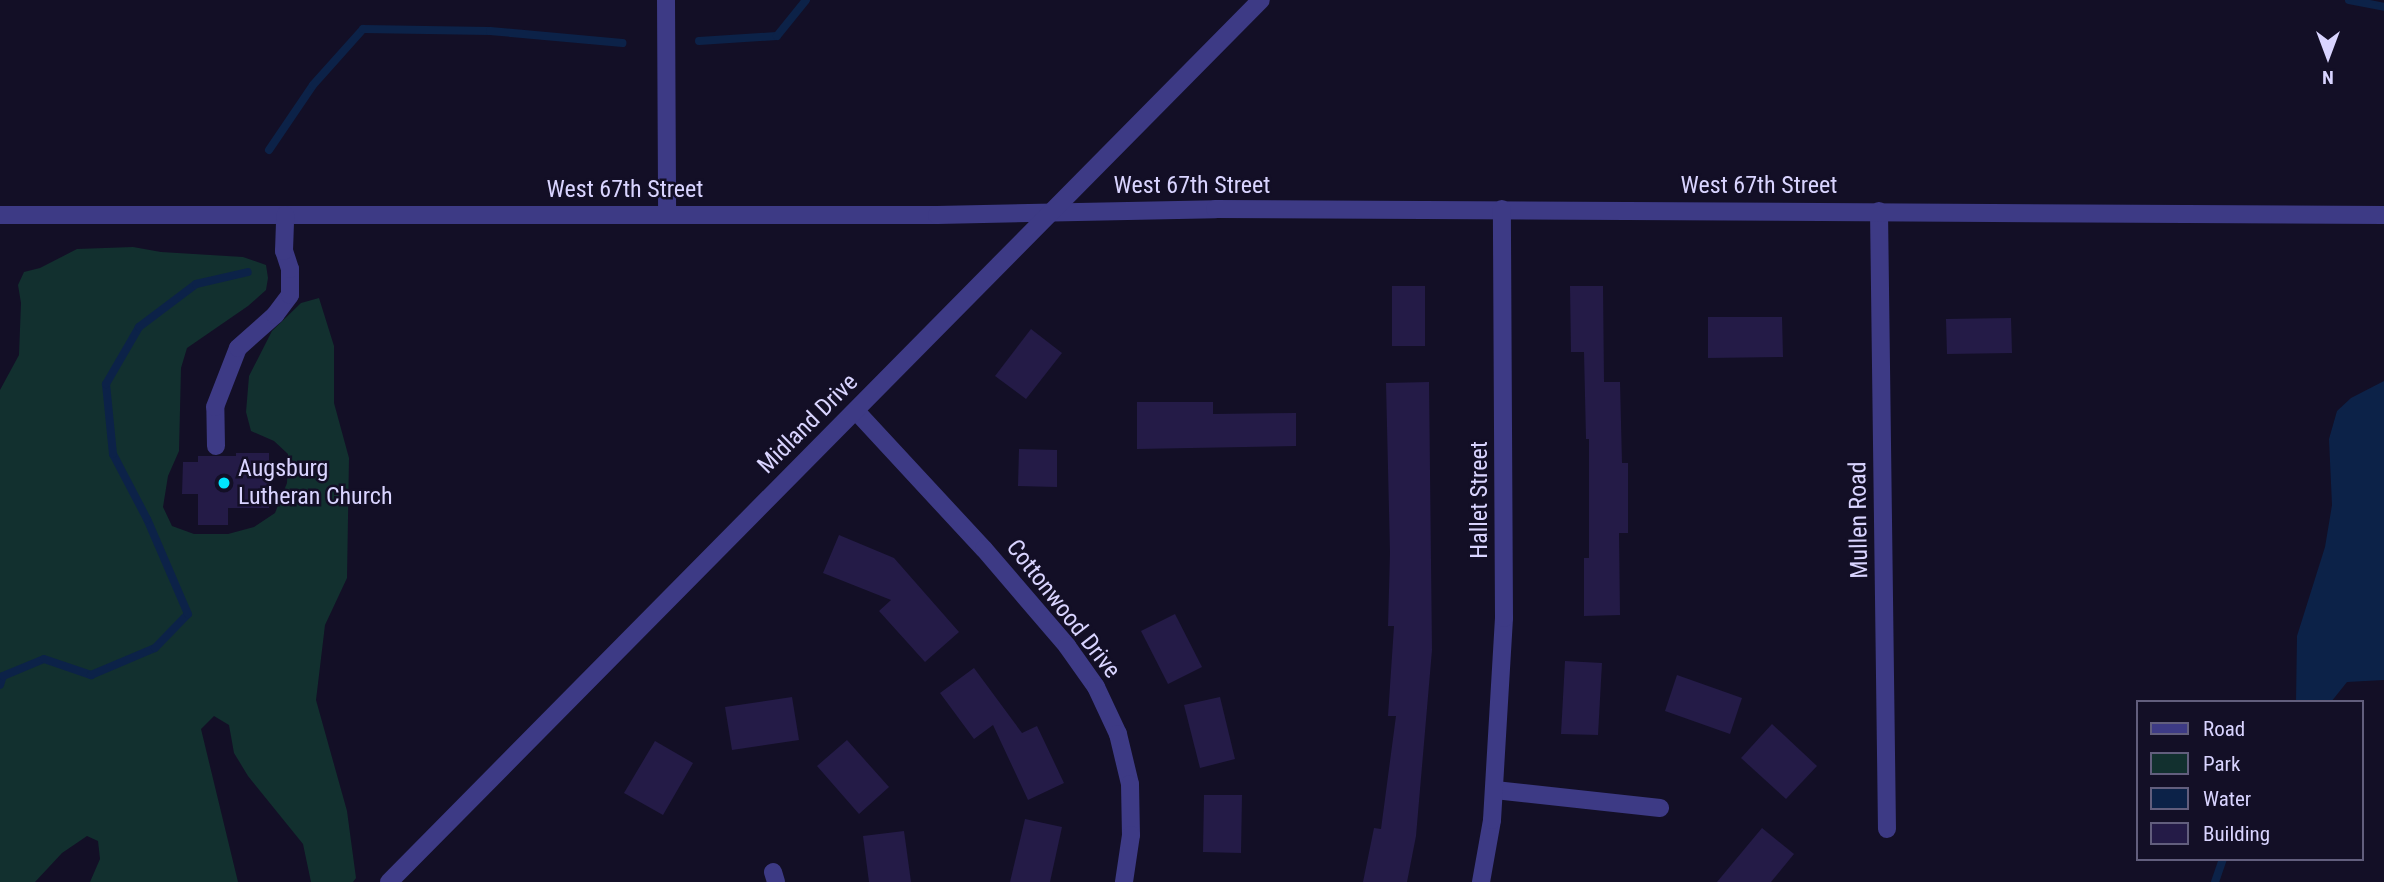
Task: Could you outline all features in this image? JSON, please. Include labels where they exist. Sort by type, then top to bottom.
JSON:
[{"type":"street","points":[[666,0],[667,215]]},
{"type":"street","name":"Midland Drive","points":[[388,882],[1261,0]]},
{"type":"street","name":"West 67th Street","points":[[0,215],[937,215],[1502,209],[2384,215]]},
{"type":"street","name":"Hallet Street","points":[[1481,882],[1495,790],[1504,618],[1502,209]]},
{"type":"street","name":"Mullen Road","points":[[1879,211],[1887,829]]},
{"type":"street","points":[[216,446],[215,407],[238,348],[275,315],[290,295],[290,269],[284,251],[285,215]]},
{"type":"street","name":"Cottonwood Drive","points":[[856,411],[984,549],[1067,646],[1096,687],[1118,734],[1130,784],[1131,835],[1124,882]]},
{"type":"street","points":[[1495,790],[1660,808]]},
{"type":"green space","points":[[133,247],[161,252],[243,257],[266,265],[266,290],[248,306],[187,348],[181,368],[179,451],[168,476],[163,507],[172,526],[194,534],[228,534],[254,527],[275,513],[287,483],[288,454],[274,441],[251,431],[246,412],[249,376],[272,331],[301,303],[319,298],[334,346],[334,403],[349,458],[347,578],[325,625],[316,700],[347,811],[356,878],[353,882],[311,882],[303,844],[248,776],[234,753],[229,725],[214,716],[201,729],[238,882],[90,882],[100,859],[98,841],[87,836],[62,853],[35,882],[0,882],[0,390],[19,355],[21,303],[18,285],[24,272],[40,268],[77,249]]},
{"type":"water","points":[[2384,381],[2384,680],[2347,682],[2333,700],[2296,700],[2297,636],[2325,547],[2332,505],[2329,439],[2337,411],[2351,398]]},
{"type":"building","points":[[1392,286],[1425,286],[1425,346],[1392,346]]},
{"type":"building","points":[[1570,286],[1603,286],[1604,382],[1620,382],[1622,463],[1628,463],[1628,533],[1619,533],[1620,615],[1584,616],[1584,558],[1589,558],[1589,439],[1586,439],[1584,352],[1571,352]]},
{"type":"building","points":[[1708,317],[1782,317],[1783,357],[1708,358]]},
{"type":"building","points":[[2011,318],[2012,353],[1947,354],[1946,319]]},
{"type":"building","points":[[1031,329],[1062,353],[1026,399],[995,376]]},
{"type":"building","points":[[1429,382],[1432,650],[1416,836],[1407,882],[1363,882],[1374,828],[1381,829],[1396,716],[1388,716],[1394,626],[1388,626],[1390,553],[1386,383]]},
{"type":"building","points":[[1137,402],[1213,402],[1213,414],[1296,413],[1296,446],[1137,449]]},
{"type":"building","points":[[1019,449],[1057,450],[1057,487],[1018,486]]},
{"type":"building","name":"Augsburg Lutheran Church","points":[[236,453],[269,453],[269,508],[228,508],[228,525],[198,525],[198,494],[182,494],[183,462],[198,462],[198,456],[236,456]]},
{"type":"building","points":[[839,535],[894,558],[959,632],[925,662],[879,611],[891,600],[823,573]]},
{"type":"building","points":[[1175,614],[1202,667],[1168,684],[1141,631]]},
{"type":"building","points":[[1565,661],[1602,663],[1598,735],[1561,734]]},
{"type":"building","points":[[974,668],[1022,733],[1037,726],[1064,783],[1028,800],[993,725],[974,739],[940,693]]},
{"type":"building","points":[[1677,675],[1742,698],[1730,734],[1665,711]]},
{"type":"building","points":[[792,697],[799,740],[732,750],[725,707]]},
{"type":"building","points":[[1220,697],[1235,759],[1200,768],[1184,705]]},
{"type":"building","points":[[1772,724],[1817,766],[1786,799],[1741,758]]},
{"type":"building","points":[[847,740],[889,787],[859,814],[817,766]]},
{"type":"building","points":[[655,741],[693,763],[663,815],[624,793]]},
{"type":"building","points":[[1204,795],[1242,795],[1241,853],[1203,852]]},
{"type":"building","points":[[1025,819],[1062,827],[1050,882],[1010,882]]},
{"type":"building","points":[[1762,828],[1794,854],[1771,882],[1717,882]]},
{"type":"building","points":[[904,831],[911,882],[869,882],[863,836]]},
{"type":"waterway","points":[[699,41],[777,36],[806,0]]},
{"type":"waterway","points":[[2349,0],[2384,7]]},
{"type":"waterway","points":[[269,150],[313,85],[363,29],[490,31],[622,43]]},
{"type":"waterway","points":[[0,685],[3,676],[44,659],[91,675],[155,648],[188,614],[147,519],[113,454],[106,384],[139,327],[196,284],[248,272]]},
{"type":"waterway","points":[[2215,882],[2222,861]]},
{"type":"place","name":"Augsburg Lutheran Church","points":[[224,483]]}]
